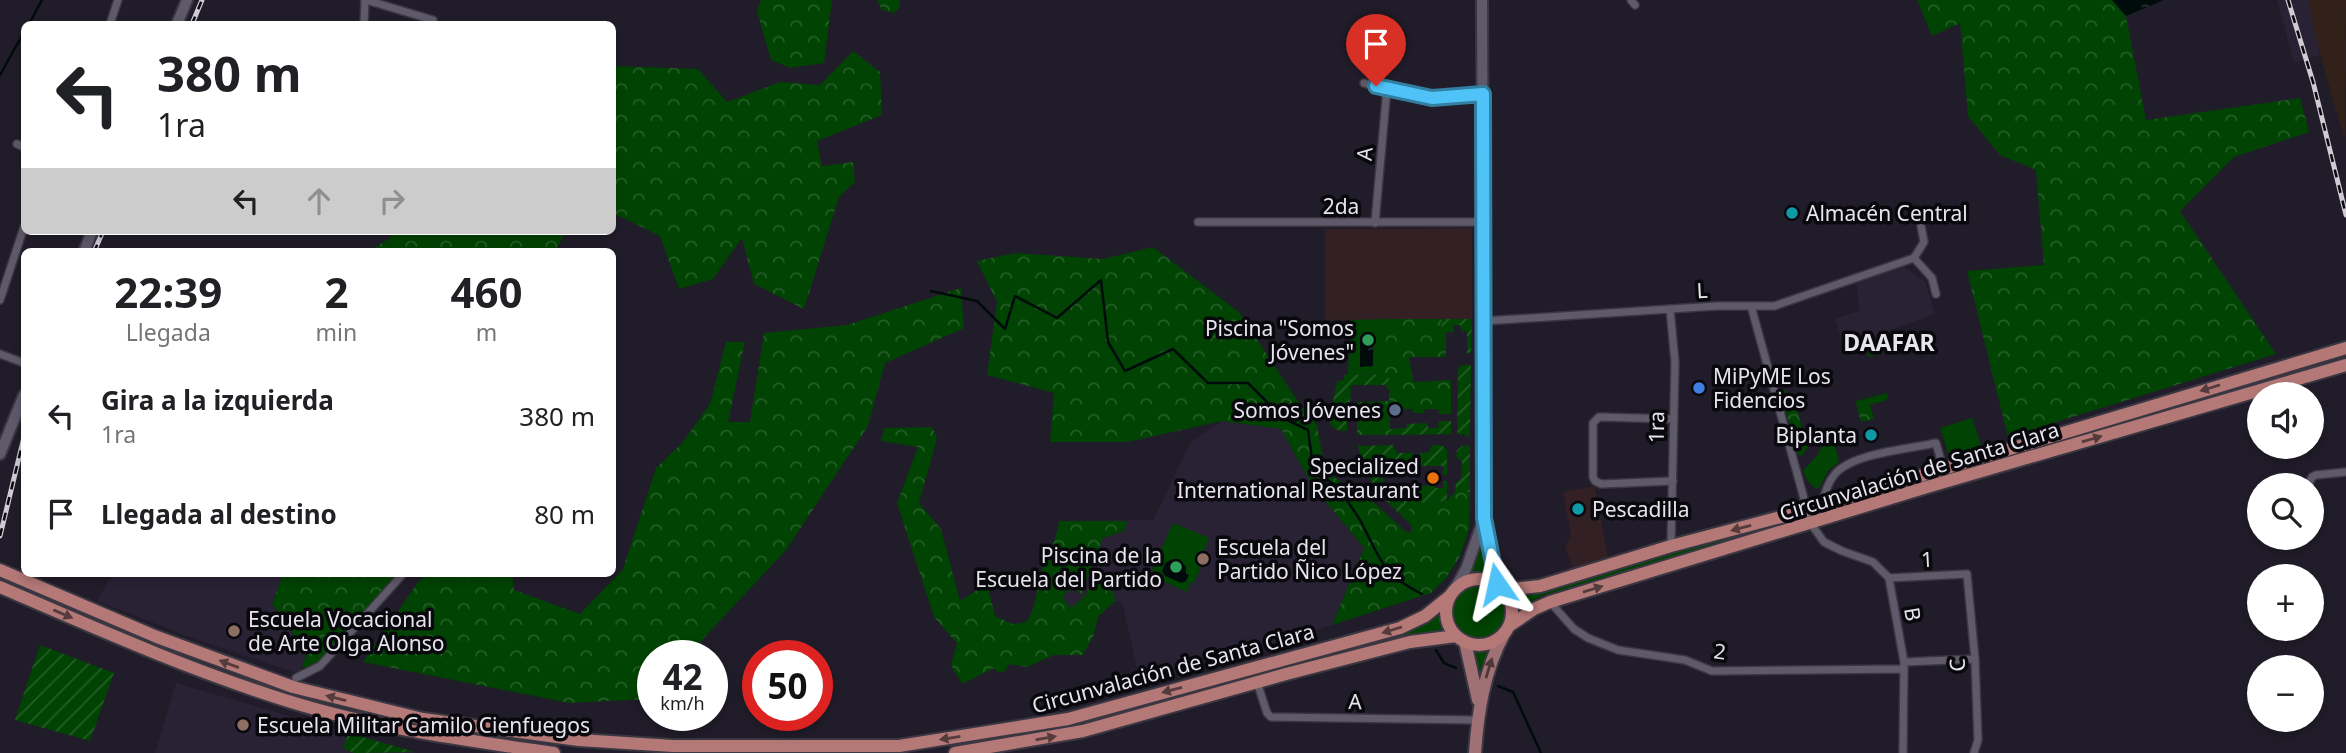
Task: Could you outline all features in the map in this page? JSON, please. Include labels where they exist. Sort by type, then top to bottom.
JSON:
[{"type":"highway","name":"Circunvalación de Santa Clara","points":[[1500,587],[1539,586],[1671,546],[1821,506],[2346,348]]},
{"type":"highway","points":[[2295,363],[2300,366],[2301,371],[2297,379]]},
{"type":"highway","name":"Circunvalación de Santa Clara","points":[[1506,630],[1534,608],[1550,602],[2346,365]]},
{"type":"highway","name":"Circunvalación de Santa Clara","points":[[0,570],[157,636],[295,683],[423,719],[579,740],[673,746],[899,746],[1080,716],[1401,628],[1426,617],[1453,592]]},
{"type":"highway","points":[[1475,579],[1486,579],[1500,587],[1512,607],[1506,630],[1486,644],[1476,645],[1461,639],[1450,627],[1446,617],[1446,607],[1453,592],[1465,582],[1475,579]]},
{"type":"highway","points":[[0,587],[174,662],[289,702],[424,734],[554,753]]},
{"type":"highway","name":"Circunvalación de Santa Clara","points":[[955,753],[1083,731],[1410,642],[1461,639]]},
{"type":"highway","points":[[289,702],[295,683]]},
{"type":"main road","points":[[178,21],[187,0]]},
{"type":"main road","points":[[1482,0],[1484,518],[1500,587]]},
{"type":"main road","points":[[0,454],[21,402]]},
{"type":"main road","points":[[1453,592],[1466,569],[1484,518]]},
{"type":"main road","points":[[1475,753],[1479,704],[1494,652],[1506,630]]},
{"type":"main road","points":[[1461,639],[1479,704]]},
{"type":"street","points":[[111,21],[118,0]]},
{"type":"street","points":[[364,21],[365,0],[433,20]]},
{"type":"street","points":[[1364,83],[1432,98],[1483,94]]},
{"type":"street","name":"A","points":[[1375,223],[1387,88]]},
{"type":"street","points":[[1919,215],[1924,242],[1914,258],[1932,278],[1937,294]]},
{"type":"street","name":"2da","points":[[1198,222],[1483,222]]},
{"type":"street","points":[[0,300],[21,235]]},
{"type":"street","name":"L","points":[[1484,321],[1670,309],[1774,306],[1914,258]]},
{"type":"street","points":[[1751,306],[1811,524],[1824,542],[1873,562],[1889,578]]},
{"type":"street","name":"1ra","points":[[1670,309],[1675,362],[1671,546]]},
{"type":"street","points":[[0,354],[21,362]]},
{"type":"street","points":[[1673,481],[1601,484],[1593,477],[1594,423],[1600,417],[1674,419]]},
{"type":"street","points":[[1821,506],[1828,484],[1836,472],[1863,459],[1936,443],[1943,468]]},
{"type":"street","points":[[2324,474],[2346,472]]},
{"type":"street","name":"1","points":[[1889,578],[1967,574]]},
{"type":"street","name":"C","points":[[1967,574],[1975,660],[1978,740],[1974,753]]},
{"type":"street","points":[[295,683],[320,666],[400,577]]},
{"type":"street","name":"B","points":[[1889,578],[1904,666],[1903,753]]},
{"type":"street","name":"2","points":[[1550,602],[1574,629],[1588,638],[1618,650],[1685,660],[1712,671],[1904,666],[1975,660]]},
{"type":"street","name":"A","points":[[1257,682],[1267,713],[1274,717],[1477,720]]},
{"type":"shaded area","points":[[2277,0],[2308,0],[2320,55],[2294,63]]},
{"type":"shaded area","points":[[2308,0],[2346,0],[2345,141],[2313,30]]},
{"type":"shaded area","points":[[1472,228],[1472,319],[1325,320],[1325,229]]},
{"type":"shaded area","points":[[1905,267],[1925,282],[1935,314],[1843,347],[1835,319],[1859,311],[1857,281]]},
{"type":"shaded area","name":"Escuela del Partido Ñico López","points":[[1222,421],[1281,429],[1312,485],[1364,548],[1332,625],[1138,685],[1139,676],[1122,602],[1083,598],[1071,608],[1061,597],[1072,587],[1042,570],[1058,536],[1059,521],[1153,520],[1191,442]]},
{"type":"shaded area","points":[[1595,486],[1608,559],[1573,569],[1565,546],[1571,536],[1563,492]]},
{"type":"shaded area","name":"Escuela Vocacional de Arte Olga Alonso","points":[[110,577],[282,577],[272,604],[287,623],[306,657],[299,674],[198,640],[97,601]]},
{"type":"shaded area","name":"Escuela Militar Camilo Cienfuegos","points":[[176,683],[417,753],[155,753]]},
{"type":"green space","points":[[761,0],[832,0],[824,63],[790,68],[771,60],[757,11]]},
{"type":"green space","points":[[877,0],[900,0],[900,7],[894,13],[882,10]]},
{"type":"green space","points":[[1917,0],[2112,0],[2126,16],[2146,120],[2300,98],[2309,132],[2234,157],[2180,211],[2276,354],[2008,437],[1967,271],[2044,265],[2036,170],[2000,155],[1968,116],[1960,23],[1932,36]]},
{"type":"green space","points":[[853,51],[880,72],[882,115],[817,141],[822,166],[853,162],[855,182],[839,197],[804,309],[754,284],[742,238],[713,279],[679,289],[660,236],[616,214],[616,66],[698,69],[727,102],[780,82],[820,85]]},
{"type":"green space","points":[[564,235],[557,248],[375,248],[391,237]]},
{"type":"green space","points":[[1153,247],[1239,312],[1301,406],[1317,425],[1325,471],[1341,482],[1350,497],[1368,497],[1406,532],[1411,532],[1411,525],[1402,516],[1415,503],[1447,501],[1455,492],[1470,492],[1469,529],[1460,556],[1446,578],[1431,593],[1332,625],[1364,548],[1312,485],[1281,429],[1222,421],[1127,442],[1050,442],[1054,393],[987,375],[997,302],[977,261],[1016,253],[1103,259]]},
{"type":"green space","points":[[961,288],[964,328],[885,363],[868,426],[786,550],[702,640],[637,640],[637,700],[569,703],[363,662],[424,577],[512,577],[514,590],[580,614],[623,569],[656,468],[682,443],[710,404],[726,342],[745,342],[728,422],[750,422],[764,333],[847,325]]},
{"type":"green space","name":"Piscina \"Somos Jóvenes\"","points":[[1386,319],[1385,374],[1348,375],[1350,320]]},
{"type":"green space","points":[[1386,319],[1442,319],[1442,332],[1446,332],[1446,357],[1410,357],[1410,364],[1414,382],[1451,380],[1451,414],[1439,414],[1438,409],[1425,409],[1424,413],[1413,413],[1412,409],[1390,410],[1390,435],[1359,435],[1357,402],[1389,401],[1389,375],[1385,374]]},
{"type":"green space","points":[[1442,319],[1472,319],[1471,353],[1467,353],[1467,332],[1461,331],[1460,325],[1453,325],[1453,332],[1441,332]]},
{"type":"green space","points":[[1901,331],[1906,346],[1869,357],[1865,342]]},
{"type":"green space","points":[[1462,365],[1471,365],[1470,437],[1464,433],[1461,436],[1457,432],[1458,369]]},
{"type":"green space","points":[[1389,374],[1389,389],[1386,385],[1351,385],[1350,402],[1347,402],[1347,431],[1332,427],[1329,422],[1337,381],[1344,380],[1344,375]]},
{"type":"green space","points":[[2243,382],[2210,397],[1840,509],[1829,509]]},
{"type":"green space","points":[[1784,390],[1804,399],[1797,409],[1804,435],[1813,439],[1802,456],[1798,455],[1781,393]]},
{"type":"green space","points":[[1887,393],[1888,398],[1885,401],[1857,408],[1856,401]]},
{"type":"green space","points":[[1870,405],[1874,419],[1861,422],[1857,408]]},
{"type":"green space","points":[[1972,418],[1982,448],[1950,459],[1940,428]]},
{"type":"green space","points":[[1439,421],[1451,421],[1451,434],[1390,435],[1390,429],[1406,428],[1407,424],[1428,423],[1428,428],[1438,428]]},
{"type":"green space","points":[[932,427],[937,438],[919,503],[941,529],[960,601],[987,584],[995,616],[1012,624],[1026,622],[1035,603],[1042,569],[1055,540],[1059,521],[1127,521],[1124,531],[1103,538],[1081,595],[1073,587],[1062,597],[1071,608],[1083,598],[1095,580],[1118,576],[1113,587],[1115,601],[1098,617],[1093,637],[1083,655],[1054,655],[1027,667],[1009,664],[1004,672],[998,672],[994,668],[962,684],[951,665],[957,643],[934,617],[897,503],[918,447],[881,441],[884,428]]},
{"type":"green space","points":[[1833,438],[1839,462],[1828,471],[1820,487],[1816,489],[1803,471],[1819,453],[1824,440]]},
{"type":"green space","points":[[1393,445],[1397,453],[1414,453],[1415,470],[1406,471],[1405,465],[1383,466],[1384,493],[1398,493],[1398,488],[1435,485],[1435,488],[1443,488],[1444,481],[1447,481],[1447,501],[1415,503],[1402,516],[1386,501],[1368,476],[1358,446]]},
{"type":"green space","points":[[1432,445],[1441,445],[1447,450],[1447,475],[1443,475],[1443,466],[1421,466],[1420,453],[1429,452]]},
{"type":"green space","points":[[1470,445],[1470,492],[1455,492],[1456,483],[1461,478],[1462,462],[1456,456],[1457,450]]},
{"type":"green space","points":[[1791,519],[1791,522],[1541,596],[1519,608],[1515,592],[1540,592]]},
{"type":"green space","name":"Piscina de la Escuela del Partido","points":[[1173,523],[1209,538],[1198,566],[1201,567],[1187,592],[1157,579],[1152,570]]},
{"type":"green space","points":[[1483,533],[1492,573],[1470,573]]},
{"type":"green space","points":[[282,577],[395,577],[316,666],[307,669],[302,666],[306,657],[287,623],[272,604]]},
{"type":"green space","points":[[1479,584],[1498,592],[1506,611],[1498,630],[1479,638],[1460,630],[1452,611],[1460,592]]},
{"type":"green space","points":[[1439,614],[1443,629],[1304,663],[1303,659],[1401,633]]},
{"type":"green space","points":[[40,645],[114,673],[90,741],[15,720]]},
{"type":"green space","points":[[1470,650],[1490,650],[1479,686]]},
{"type":"green space","points":[[349,733],[415,752],[354,753],[343,748]]},
{"type":"water","points":[[2112,0],[2164,0],[2126,16]]},
{"type":"water","points":[[1373,341],[1373,366],[1360,367],[1360,342]]},
{"type":"water","points":[[1171,560],[1186,566],[1186,574],[1189,575],[1186,581],[1181,583],[1165,576],[1162,571],[1166,562]]},
{"type":"waterway","points":[[31,21],[42,0]]},
{"type":"waterway","points":[[0,75],[21,37]]},
{"type":"waterway","points":[[931,291],[977,301],[1005,329],[1015,296],[1057,318],[1101,280],[1108,342],[1125,371],[1173,349],[1208,383],[1248,383],[1283,418],[1308,430],[1314,473],[1340,487],[1389,572],[1422,594]]},
{"type":"waterway","points":[[1436,650],[1444,663],[1456,668]]},
{"type":"waterway","points":[[1498,686],[1513,692],[1541,753]]},
{"type":"railway","points":[[193,21],[202,0]]},
{"type":"railway","points":[[2288,0],[2313,82],[2346,215]]},
{"type":"railway","points":[[96,248],[101,235]]},
{"type":"railway","points":[[0,536],[21,449]]},
{"type":"place","name":"Almacén Central","points":[[1792,213]]},
{"type":"place","name":"Piscina \"Somos Jóvenes\"","points":[[1368,340]]},
{"type":"place","name":"MiPyME Los Fidencios","points":[[1699,388]]},
{"type":"place","name":"Somos Jóvenes","points":[[1395,410]]},
{"type":"place","name":"Biplanta","points":[[1871,435]]},
{"type":"place","name":"Specialized International Restaurant","points":[[1433,478]]},
{"type":"place","name":"Pescadilla","points":[[1578,509]]},
{"type":"place","name":"Escuela del Partido Ñico López","points":[[1203,559]]},
{"type":"place","name":"Piscina de la Escuela del Partido","points":[[1176,567]]},
{"type":"place","name":"Escuela Vocacional de Arte Olga Alonso","points":[[234,631]]},
{"type":"place","name":"Escuela Militar Camilo Cienfuegos","points":[[243,725]]},
{"type":"district","name":"DAAFAR","points":[[1889,342]]},
{"type":"route","points":[[1376,86],[1432,98],[1483,94],[1484,518],[1497,584]]}]
